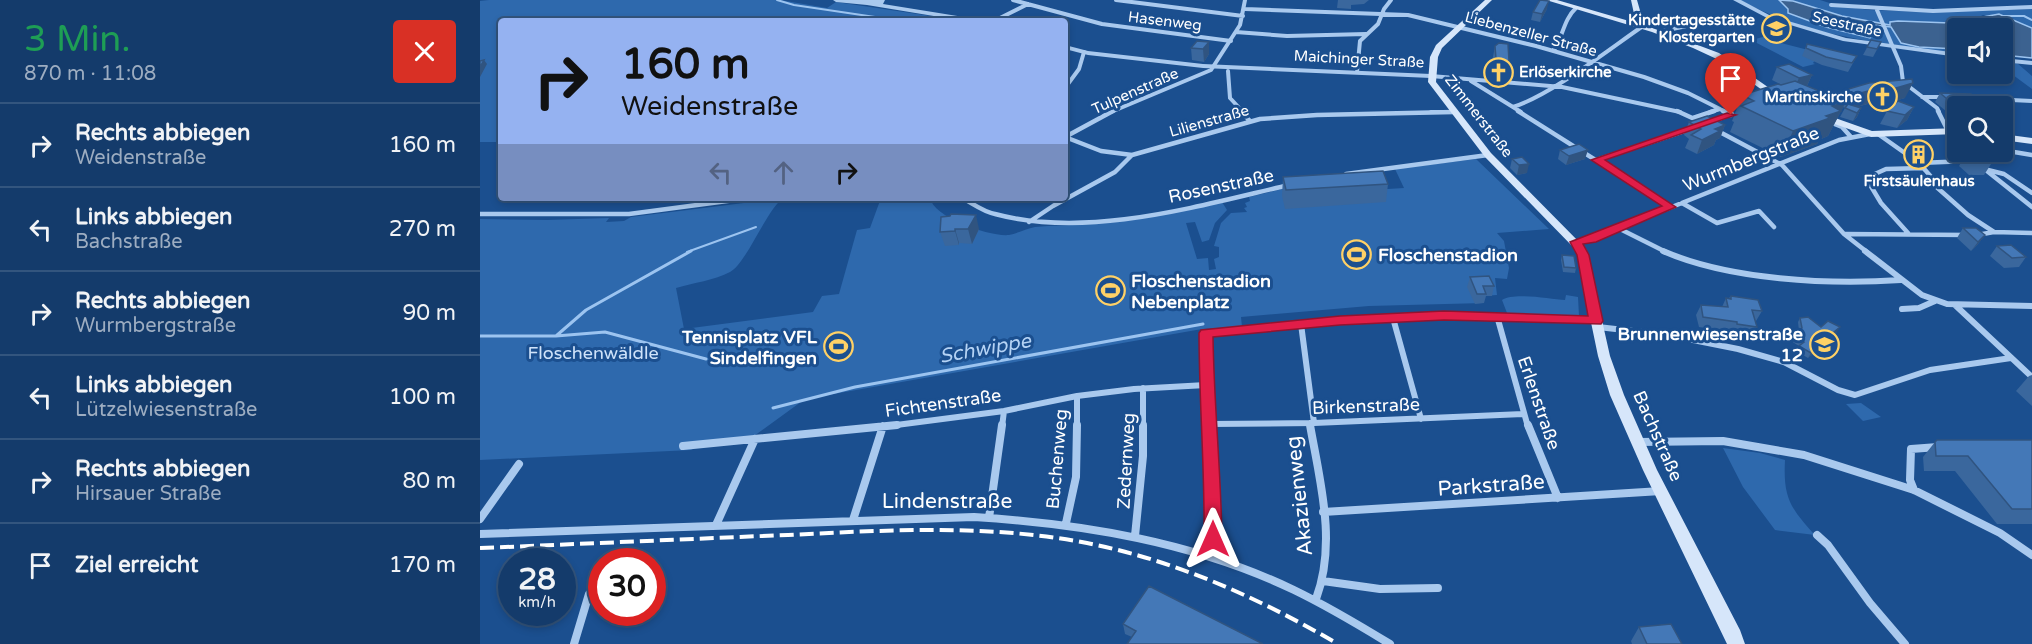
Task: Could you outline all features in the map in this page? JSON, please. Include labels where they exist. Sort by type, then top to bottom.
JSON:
[{"type":"main road","name":"Zimmerstraße","points":[[1489,0],[1439,47],[1434,57],[1432,82],[1488,155],[1520,190],[1576,242]]},
{"type":"main road","points":[[1551,0],[1643,26],[1721,58],[1779,99]]},
{"type":"main road","points":[[1634,0],[1639,21],[1643,26]]},
{"type":"main road","points":[[1812,113],[1874,134],[1947,131]]},
{"type":"main road","points":[[2013,138],[2032,141]]},
{"type":"main road","name":"Bachstraße","points":[[1576,242],[1583,255],[1597,324],[1617,395],[1637,442],[1737,641]]},
{"type":"street","points":[[836,0],[882,2],[961,18]]},
{"type":"street","name":"Hasenweg","points":[[1013,0],[1102,24],[1231,41]]},
{"type":"street","points":[[1116,0],[1243,16]]},
{"type":"street","points":[[1214,67],[1236,33],[1245,9],[1245,0]]},
{"type":"street","points":[[1357,72],[1360,41],[1378,24],[1390,0]]},
{"type":"street","name":"Seestraße","points":[[1736,0],[1761,14],[1845,40],[1947,54]]},
{"type":"street","points":[[1000,18],[1028,4]]},
{"type":"street","points":[[1832,6],[1877,10],[1945,11],[1987,7],[2032,7]]},
{"type":"street","points":[[1553,51],[1558,45],[1569,13],[1576,8]]},
{"type":"street","name":"Liebenzeller Straße","points":[[1245,9],[1383,12],[1408,15],[1591,62],[1677,89],[1731,115]]},
{"type":"street","points":[[1877,10],[1901,66],[1903,82],[1940,112],[1947,122]]},
{"type":"street","points":[[1659,32],[1709,21]]},
{"type":"street","points":[[1513,107],[1523,104],[1554,86],[1643,26]]},
{"type":"street","points":[[1236,33],[1287,36],[1366,34]]},
{"type":"street","name":"Maichinger Straße","points":[[1068,48],[1084,52],[1214,67],[1431,76],[1554,86],[1668,109],[1693,118],[1782,165]]},
{"type":"street","points":[[1068,84],[1079,69],[1084,52]]},
{"type":"street","points":[[2013,61],[2032,63]]},
{"type":"street","name":"Tulpenstraße","points":[[1068,135],[1119,108],[1204,74],[1214,67]]},
{"type":"street","points":[[1228,71],[1230,98],[1249,120]]},
{"type":"street","points":[[1468,79],[1670,207]]},
{"type":"street","points":[[1922,97],[1947,97]]},
{"type":"street","points":[[2013,100],[2032,101]]},
{"type":"street","points":[[1693,118],[1720,109]]},
{"type":"street","points":[[1596,160],[1741,111]]},
{"type":"street","name":"Lilienstraße","points":[[1068,197],[1113,171],[1130,159],[1132,154],[1249,120],[1317,115],[1454,112]]},
{"type":"street","points":[[1812,113],[1842,127],[1851,138]]},
{"type":"street","points":[[1874,134],[1921,165],[1933,179],[1932,183],[1946,197],[1994,232]]},
{"type":"street","name":"Wurmbergstraße","points":[[1576,242],[1592,239],[1851,138],[1874,134]]},
{"type":"street","points":[[1068,138],[1101,150],[1132,154]]},
{"type":"street","points":[[2013,152],[2032,155]]},
{"type":"street","points":[[1339,175],[1488,155]]},
{"type":"street","points":[[1908,233],[1881,203],[1866,178],[1886,170],[1961,162]]},
{"type":"street","points":[[1975,162],[2032,207]]},
{"type":"street","points":[[1782,165],[1844,234],[1922,295],[1935,301],[1955,304],[2032,306]]},
{"type":"street","points":[[1983,169],[2004,174],[2032,193]]},
{"type":"street","name":"Rosenstraße","points":[[966,201],[976,208],[994,215],[1029,222],[1087,221],[1161,212],[1299,183]]},
{"type":"street","points":[[480,214],[629,214],[727,201]]},
{"type":"street","name":"Lilienstraße","points":[[1029,222],[1060,201]]},
{"type":"street","points":[[1682,203],[1721,224],[1759,212],[1774,228]]},
{"type":"street","points":[[1618,228],[1674,256],[1742,274],[1801,279],[1901,280]]},
{"type":"street","points":[[1844,234],[2032,233]]},
{"type":"street","points":[[1902,309],[1919,308],[1935,301]]},
{"type":"street","points":[[1955,304],[2032,377]]},
{"type":"street","points":[[1210,556],[1213,539],[1213,496],[1206,385],[1206,333],[1301,324],[1444,315],[1497,316],[1597,324],[1740,349],[1785,363],[1850,394],[1862,394],[1930,370],[2011,358]]},
{"type":"street","name":"Erlenstraße","points":[[1497,316],[1523,414],[1558,498]]},
{"type":"street","points":[[1393,318],[1422,419]]},
{"type":"street","name":"Akazienweg","points":[[1301,324],[1326,549],[1323,580],[1316,599]]},
{"type":"street","name":"Fichtenstraße","points":[[683,446],[1004,411],[1077,396],[1143,388],[1206,385]]},
{"type":"street","name":"Zedernweg","points":[[1135,536],[1143,456],[1143,388]]},
{"type":"street","name":"Buchenweg","points":[[1066,523],[1070,511],[1076,464],[1077,396]]},
{"type":"street","points":[[989,518],[1004,411]]},
{"type":"street","name":"Birkenstraße","points":[[1210,424],[1312,423],[1523,414]]},
{"type":"street","points":[[853,520],[883,426]]},
{"type":"street","points":[[716,525],[755,439]]},
{"type":"street","points":[[1637,442],[1703,440],[1755,445],[1804,455],[1914,490],[2000,533],[2032,555]]},
{"type":"street","points":[[1914,490],[1910,480],[1911,449],[1943,447]]},
{"type":"street","points":[[480,519],[519,464]]},
{"type":"street","name":"Parkstraße","points":[[1323,512],[1661,491]]},
{"type":"street","name":"Lindenstraße","points":[[480,534],[853,520],[989,518],[1066,523],[1135,536],[1210,556],[1255,572],[1316,599],[1390,644]]},
{"type":"street","points":[[1817,535],[1828,545],[1870,603],[1905,644]]},
{"type":"street","points":[[1323,580],[1364,590],[1438,588]]},
{"type":"street","points":[[574,644],[588,597]]},
{"type":"green space","points":[[780,0],[827,8],[836,2],[945,18],[498,18],[498,142],[480,142],[480,1]]},
{"type":"green space","points":[[1740,0],[1779,0],[1789,13],[1826,27],[1870,38],[1873,25],[1892,27],[1901,43],[1919,47],[1947,48],[1947,53],[1846,37],[1766,12]]},
{"type":"green space","points":[[1784,0],[1820,0],[1869,10],[1931,12],[2032,9],[2032,28],[2013,23],[2013,18],[1994,18],[1983,15],[1977,18],[1947,18],[1947,23],[1892,21],[1890,25],[1842,16]]},
{"type":"green space","points":[[1767,36],[1781,43],[1820,53],[1813,63],[1815,64],[1803,67],[1751,40]]},
{"type":"green space","points":[[2013,63],[2017,63],[2032,76],[2032,89],[2013,75]]},
{"type":"green space","name":"Floschenwäldle","points":[[1476,159],[1549,229],[1497,233],[1504,241],[1509,268],[1507,279],[1495,278],[1497,295],[1481,296],[1484,303],[1369,306],[1241,317],[1242,327],[1202,329],[805,399],[754,436],[699,445],[691,450],[480,460],[480,219],[609,218],[606,222],[624,221],[631,217],[760,201],[780,201],[771,212],[737,267],[718,277],[676,288],[684,329],[813,312],[822,296],[839,294],[857,230],[870,228],[880,201],[932,201],[941,212],[964,225],[1000,235],[1009,235],[1035,227],[1120,220],[1222,202],[1227,210],[1215,223],[1209,240],[1202,242],[1195,222],[1186,223],[1197,259],[1208,258],[1209,270],[1216,269],[1214,259],[1219,257],[1219,247],[1214,246],[1221,223],[1231,213],[1247,212],[1244,208],[1247,207],[1245,203],[1250,201],[1249,197],[1317,181],[1323,193],[1404,188],[1395,169]]},
{"type":"green space","points":[[1566,295],[1578,297],[1579,316],[1507,313],[1502,300],[1523,296],[1565,300]]},
{"type":"green space","points":[[1861,403],[1881,417],[1863,421],[1846,404]]},
{"type":"green space","points":[[1723,448],[1760,453],[1785,460],[1785,484],[1790,501],[1799,517],[1815,535],[1775,530],[1743,487]]},
{"type":"shaded area","points":[[1779,0],[1793,1],[1842,16],[1890,25],[1890,22],[1898,21],[1947,23],[1947,48],[1919,47],[1901,43],[1891,27],[1873,25],[1874,32],[1870,38],[1826,27],[1788,13],[1788,9]]},
{"type":"shaded area","points":[[1999,14],[2008,18],[1977,18]]},
{"type":"shaded area","points":[[2013,20],[2032,28],[2032,58],[2013,56]]},
{"type":"building","points":[[1540,0],[1549,1],[1542,14],[1533,12]]},
{"type":"building","points":[[1871,40],[1881,42],[1877,49],[1867,47]]},
{"type":"building","points":[[1197,41],[1209,42],[1203,49],[1191,48]]},
{"type":"building","points":[[1499,43],[1508,44],[1509,61],[1496,59],[1495,46]]},
{"type":"building","points":[[1807,44],[1857,56],[1852,63],[1826,57],[1806,48]]},
{"type":"building","points":[[1789,64],[1812,75],[1799,78],[1777,67]]},
{"type":"building","points":[[1912,79],[1913,83],[1886,91],[1879,88],[1857,94],[1845,90],[1869,83]]},
{"type":"building","points":[[1795,81],[1846,102],[1832,106],[1841,111],[1826,116],[1830,118],[1793,131],[1741,106],[1754,101],[1742,95]]},
{"type":"building","points":[[1940,93],[1973,96],[1947,96],[1947,99]]},
{"type":"building","points":[[1898,101],[1914,107],[1905,115],[1887,111]]},
{"type":"building","points":[[1848,104],[1861,108],[1857,113],[1845,108]]},
{"type":"building","points":[[1707,116],[1725,125],[1715,129],[1720,131],[1702,140],[1691,135],[1701,129],[1689,122]]},
{"type":"building","points":[[1579,144],[1588,150],[1569,156],[1560,150]]},
{"type":"building","points":[[1522,157],[1529,164],[1519,165],[1512,159]]},
{"type":"building","points":[[1383,171],[1388,184],[1286,190],[1283,177]]},
{"type":"building","points":[[951,214],[976,215],[968,229],[940,232],[941,217]]},
{"type":"building","points":[[1963,228],[1976,228],[1985,235],[1978,242]]},
{"type":"building","points":[[2011,245],[2026,257],[2012,258],[1997,246]]},
{"type":"building","points":[[1562,255],[1574,256],[1576,268],[1564,267]]},
{"type":"building","points":[[1489,276],[1494,286],[1483,286],[1486,294],[1477,294],[1470,277]]},
{"type":"building","points":[[1731,296],[1758,300],[1762,311],[1752,310],[1757,327],[1703,317],[1701,305],[1728,307],[1726,298],[1731,299]]},
{"type":"building","points":[[1808,317],[1821,327],[1828,321],[1840,327],[1829,336],[1837,340],[1827,347],[1822,344],[1811,353],[1799,346],[1804,342],[1793,336],[1802,328],[1800,318]]},
{"type":"building","points":[[1937,440],[2032,440],[2032,509],[2012,509],[1968,456],[1936,456],[1935,442]]},
{"type":"building","points":[[1149,586],[1263,644],[1127,644],[1136,631],[1123,624]]},
{"type":"building","points":[[1671,624],[1682,644],[1647,644],[1639,627]]},
{"type":"waterway","name":"Schwippe","points":[[777,0],[794,5],[882,18]]},
{"type":"waterway","points":[[2002,16],[2024,16],[2032,20]]},
{"type":"waterway","name":"Schwippe","points":[[687,252],[756,227]]},
{"type":"waterway","name":"Schwippe","points":[[556,336],[586,310],[691,251]]},
{"type":"waterway","name":"Schwippe","points":[[773,408],[855,387],[1203,324]]},
{"type":"waterway","name":"Schwippe","points":[[556,336],[605,332],[706,359]]},
{"type":"waterway","points":[[480,336],[556,336]]},
{"type":"railway","points":[[480,548],[900,530],[975,531],[1050,537],[1120,551],[1185,571],[1278,611],[1338,644]]},
{"type":"place","name":"Kindertagesstätte Klostergarten","points":[[1776,29]]},
{"type":"place","name":"Erlöserkirche","points":[[1498,72]]},
{"type":"place","name":"Martinskirche","points":[[1883,97]]},
{"type":"place","name":"Firstsäulenhaus","points":[[1919,154]]},
{"type":"place","name":"Floschenstadion","points":[[1357,255]]},
{"type":"place","name":"Floschenstadion Nebenplatz","points":[[1110,291]]},
{"type":"place","name":"Brunnenwiesenstraße 12","points":[[1824,344]]},
{"type":"place","name":"Tennisplatz VFL Sindelfingen","points":[[838,347]]},
{"type":"route","points":[[1213,539],[1212,435],[1206,385],[1206,333],[1340,321],[1444,315],[1596,321],[1583,255],[1576,242],[1592,239],[1670,207],[1596,160],[1731,115]]}]
